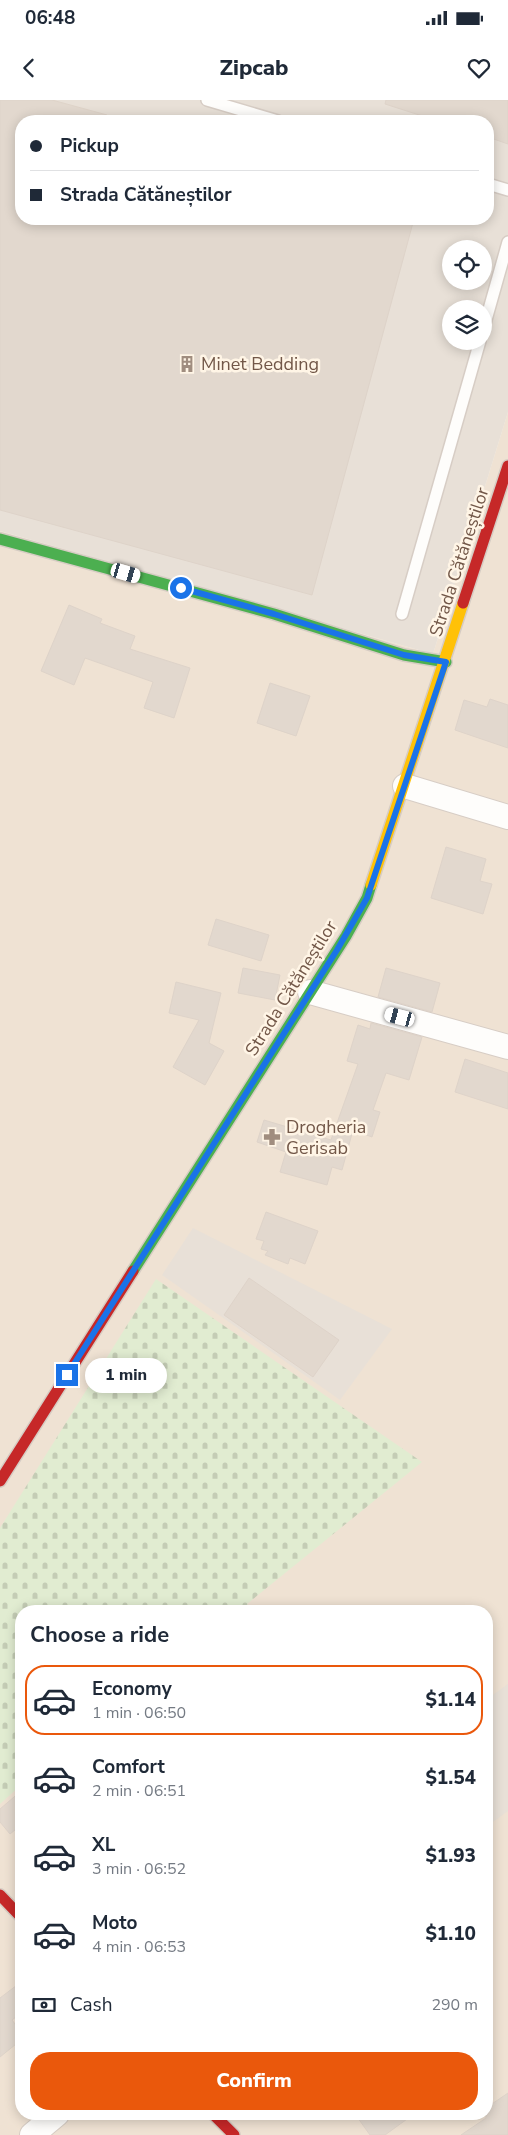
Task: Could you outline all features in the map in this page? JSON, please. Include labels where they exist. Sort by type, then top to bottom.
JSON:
[{"type":"street","name":"Strada Cătăneștilor","points":[[0,1480],[310,992],[367,898],[446,662],[508,466]]},
{"type":"street","points":[[0,539],[274,614],[404,655],[446,662]]},
{"type":"street","points":[[405,786],[508,818]]},
{"type":"street","points":[[310,992],[508,1047]]},
{"type":"street","points":[[0,1895],[15,1911]]},
{"type":"street","points":[[32,2135],[50,2120]]},
{"type":"street","points":[[219,2120],[234,2135]]},
{"type":"lane","points":[[207,100],[258,115]]},
{"type":"lane","points":[[494,186],[508,190]]},
{"type":"lane","points":[[492,300],[508,242]]},
{"type":"lane","points":[[402,614],[477,350]]},
{"type":"shaded area","name":"Minet Bedding","points":[[0,100],[508,100],[508,412],[433,654],[0,531]]},
{"type":"shaded area","points":[[508,412],[508,2135],[0,2135],[0,531],[433,654]]},
{"type":"shaded area","points":[[193,1228],[392,1329],[340,1400],[162,1275]]},
{"type":"shaded area","points":[[508,1684],[508,1811],[493,1822],[493,1695]]},
{"type":"green space","points":[[156,1279],[422,1462],[248,1605],[15,1605],[15,1790],[0,1804],[0,1528]]},
{"type":"building","name":"Minet Bedding","points":[[0,100],[52,100],[107,115],[15,115],[15,225],[412,225],[312,595],[0,510]]},
{"type":"building","points":[[386,100],[508,100],[508,144],[494,139],[494,115],[419,115],[385,104]]},
{"type":"building","points":[[69,605],[102,619],[100,623],[135,636],[130,649],[190,668],[174,718],[144,708],[153,682],[85,658],[74,685],[41,671]]},
{"type":"building","points":[[270,683],[310,696],[296,736],[257,723]]},
{"type":"building","points":[[490,699],[508,705],[508,748],[455,730],[464,700],[487,707]]},
{"type":"building","points":[[446,847],[486,859],[480,881],[492,884],[483,914],[431,898]]},
{"type":"building","points":[[216,919],[269,935],[261,961],[208,945]]},
{"type":"building","points":[[243,968],[280,975],[275,1000],[238,993]]},
{"type":"building","points":[[386,968],[440,983],[432,1012],[378,997]]},
{"type":"building","points":[[176,982],[221,993],[209,1043],[224,1051],[205,1085],[173,1067],[199,1020],[169,1013]]},
{"type":"building","points":[[371,1023],[422,1037],[409,1080],[386,1073],[373,1110],[380,1112],[372,1137],[353,1130],[342,1170],[332,1167],[327,1185],[280,1172],[286,1152],[257,1142],[264,1120],[331,1140],[358,1064],[347,1061],[358,1025],[370,1029]]},
{"type":"building","points":[[465,1059],[508,1073],[508,1109],[455,1092]]},
{"type":"building","points":[[266,1212],[318,1231],[305,1264],[290,1258],[288,1264],[265,1255],[268,1251],[261,1249],[264,1241],[256,1239]]},
{"type":"building","points":[[249,1278],[339,1340],[313,1377],[224,1315]]},
{"type":"building","points":[[15,1796],[15,1830],[10,1834],[0,1822],[0,1809]]},
{"type":"building","points":[[15,1987],[15,2018],[12,2020],[15,2024],[15,2045],[0,2057],[0,1998]]},
{"type":"building","points":[[508,2093],[508,2135],[461,2135],[483,2120],[493,2120],[493,2103]]},
{"type":"building","points":[[359,2120],[406,2120],[385,2135],[370,2135]]},
{"type":"traffic: fast","points":[[0,539],[274,614],[404,655],[446,662]]},
{"type":"traffic: fast","points":[[133,1271],[346,936],[367,898],[371,885]]},
{"type":"traffic: slow","points":[[371,885],[463,603]]},
{"type":"traffic: jam","points":[[463,603],[508,466]]},
{"type":"traffic: jam","points":[[0,1481],[133,1271]]},
{"type":"traffic: jam","points":[[0,1895],[15,1911]]},
{"type":"traffic: jam","points":[[219,2120],[234,2135]]},
{"type":"place","name":"Minet Bedding","points":[[187,364]]},
{"type":"place","name":"Drogheria Gerisab","points":[[272,1137]]},
{"type":"route","points":[[67,1375],[346,936],[367,898],[446,662],[404,655],[274,614],[181,588]]}]
